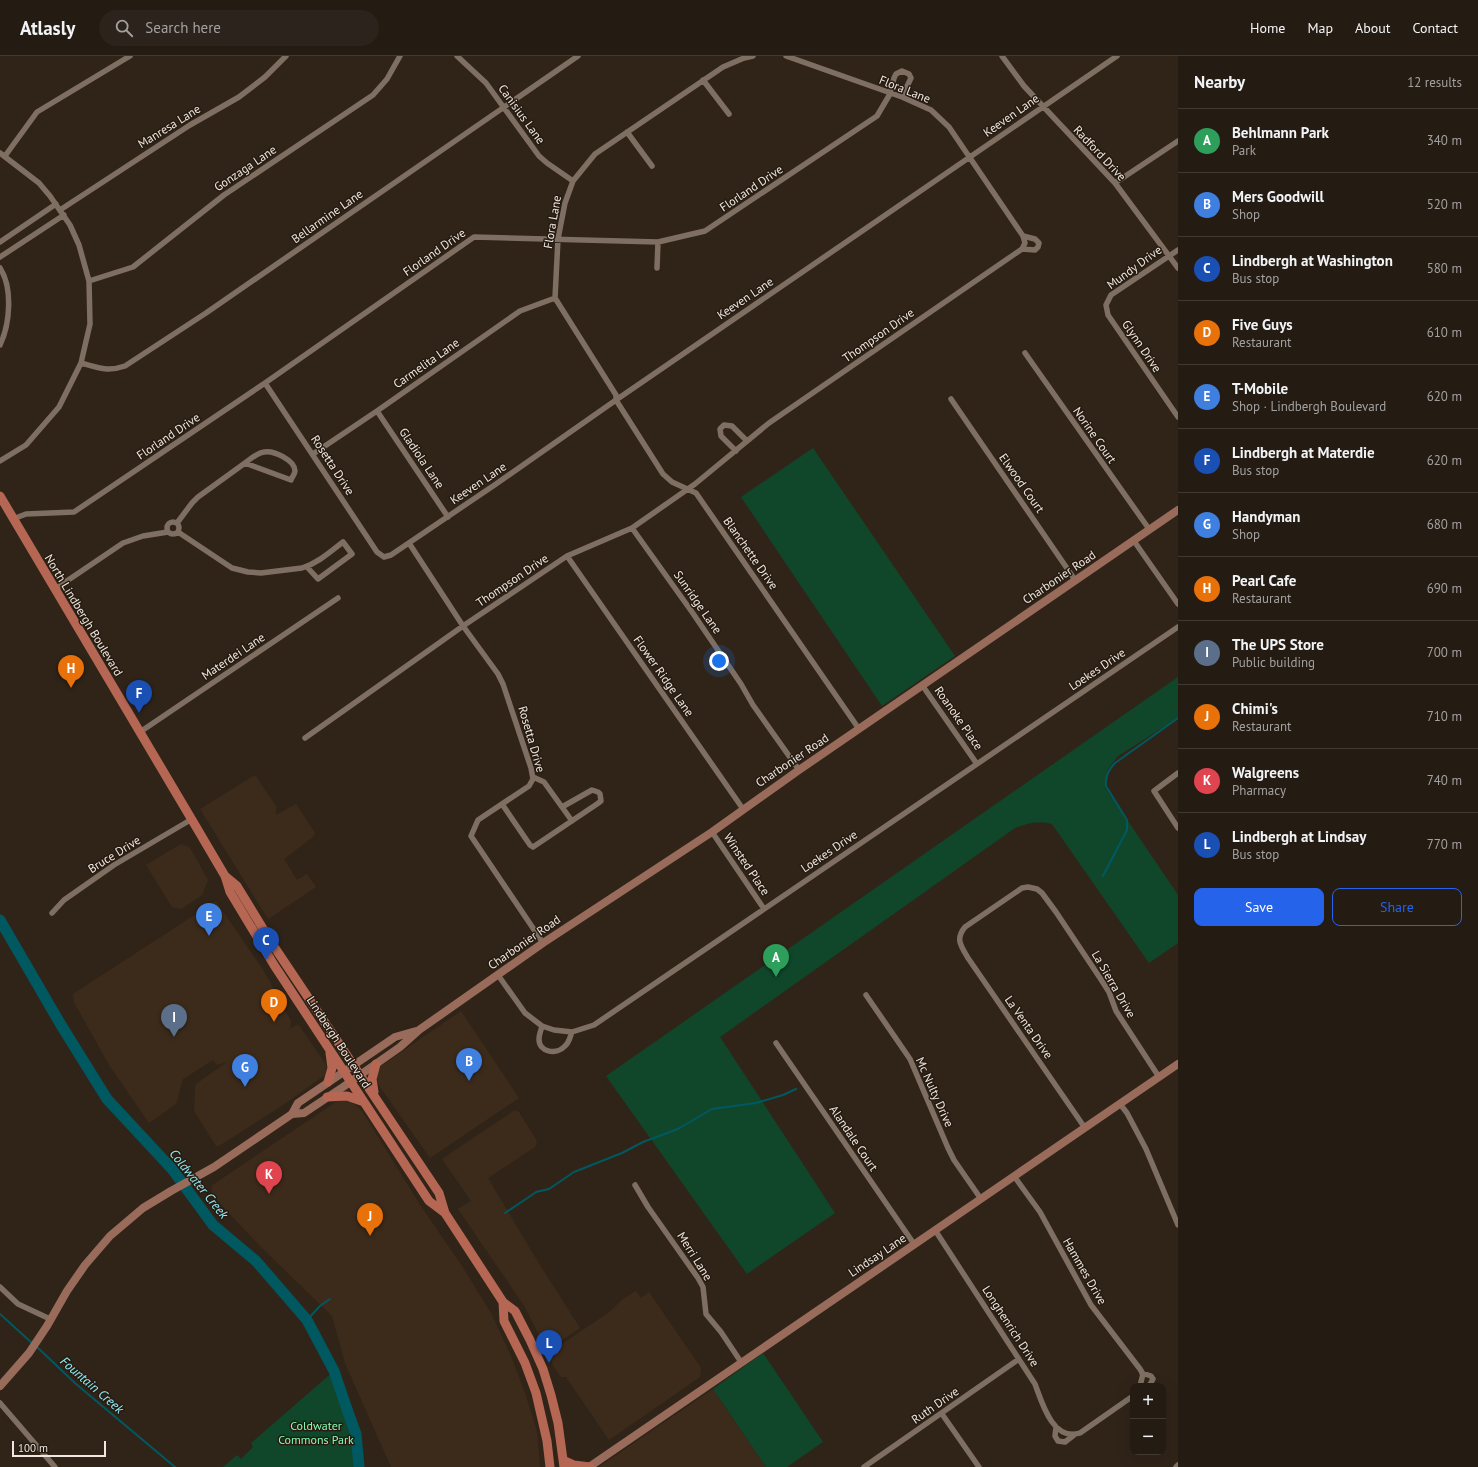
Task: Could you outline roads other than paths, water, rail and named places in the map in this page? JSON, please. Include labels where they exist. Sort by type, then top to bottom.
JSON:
[{"type":"main road","name":"North Lindbergh Boulevard","points":[[0,496],[209,849]]},
{"type":"main road","name":"Charbonier Road","points":[[292,1114],[304,1113],[376,1064],[400,1047],[419,1030],[543,943],[712,832],[922,685],[1178,510]]},
{"type":"main road","name":"Lindbergh Boulevard","points":[[209,849],[225,876],[230,892],[329,1049],[429,1201],[445,1213]]},
{"type":"main road","name":"Lindbergh Boulevard","points":[[225,876],[237,886],[269,939],[438,1193],[445,1213],[502,1302],[515,1311],[537,1355],[551,1395],[558,1423],[563,1463]]},
{"type":"main road","name":"Charbonier Road","points":[[292,1114],[298,1103],[395,1037],[419,1030]]},
{"type":"main road","points":[[328,1082],[332,1068],[329,1049]]},
{"type":"main road","points":[[374,1095],[372,1079],[376,1064]]},
{"type":"main road","name":"Lindsay Lane","points":[[590,1467],[741,1362],[1178,1064]]},
{"type":"main road","points":[[327,1097],[346,1096],[364,1102]]},
{"type":"main road","points":[[0,1386],[29,1353],[67,1291],[85,1265],[97,1250],[132,1216],[171,1191],[225,1160],[292,1114]]},
{"type":"main road","name":"Lindbergh Boulevard","points":[[502,1302],[504,1321],[526,1363],[536,1393],[547,1441],[550,1467]]},
{"type":"main road","points":[[563,1463],[590,1467]]},
{"type":"street","points":[[0,461],[26,445],[58,407],[81,363],[90,324],[89,281],[79,245],[70,225],[62,212],[39,183],[2,154],[37,112],[130,56]]},
{"type":"street","name":"Manresa Lane","points":[[0,257],[62,212],[190,125],[239,97],[265,77],[286,56]]},
{"type":"street","name":"Gonzaga Lane","points":[[89,281],[133,267],[144,260],[224,195],[373,95],[387,79],[400,56]]},
{"type":"street","name":"Canisius Lane","points":[[457,56],[486,83],[505,107],[539,156],[573,181]]},
{"type":"street","name":"Bellarmine Lane","points":[[81,363],[100,369],[116,369],[125,366],[206,313],[578,56]]},
{"type":"street","name":"Flora Lane","points":[[555,298],[558,239],[565,203],[573,181],[595,154],[723,67],[744,58],[753,56]]},
{"type":"street","name":"Flora Lane","points":[[786,56],[902,97],[931,110],[949,127],[970,157],[1023,236],[1024,246]]},
{"type":"street","name":"Radford Drive","points":[[1002,56],[1024,86],[1042,107],[1115,183],[1170,255],[1178,268]]},
{"type":"street","name":"Keeven Lane","points":[[384,557],[391,556],[1117,56]]},
{"type":"street","name":"Florland Drive","points":[[13,519],[26,514],[74,512],[265,383],[474,237],[658,242],[706,231],[877,116],[890,94],[896,74],[906,71],[911,78],[902,97]]},
{"type":"street","points":[[703,80],[729,114]]},
{"type":"street","points":[[627,132],[652,166]]},
{"type":"street","points":[[1115,183],[1178,141]]},
{"type":"street","points":[[0,242],[56,204]]},
{"type":"street","name":"Thompson Drive","points":[[306,738],[463,626],[567,556],[632,528],[688,490],[747,441],[792,407],[1024,246],[1035,250],[1038,247],[1039,243],[1035,238],[1023,236]]},
{"type":"street","points":[[658,242],[658,268]]},
{"type":"street","name":"Mundy Drive","points":[[1106,305],[1111,296],[1178,250]]},
{"type":"street","points":[[0,268],[8,296],[8,316],[4,336],[0,345]]},
{"type":"street","points":[[555,298],[616,395],[616,400]]},
{"type":"street","name":"Carmelita Lane","points":[[313,454],[520,311],[555,298]]},
{"type":"street","name":"Glynn Drive","points":[[1106,305],[1108,316],[1178,417]]},
{"type":"street","name":"Norine Court","points":[[1025,353],[1149,529]]},
{"type":"street","name":"Rosetta Drive","points":[[265,383],[377,552],[384,557]]},
{"type":"street","name":"Elwood Court","points":[[951,399],[1075,580]]},
{"type":"street","name":"Blanchette Drive","points":[[616,400],[663,474],[672,482],[696,493],[859,729]]},
{"type":"street","name":"Gladiola Lane","points":[[377,411],[448,517]]},
{"type":"street","points":[[736,451],[721,436],[720,429],[724,424],[732,426],[747,441]]},
{"type":"street","points":[[177,523],[195,500],[255,455],[265,451],[277,454],[289,460],[295,471],[291,480],[245,463]]},
{"type":"street","points":[[168,532],[167,526],[170,523],[177,523]]},
{"type":"street","points":[[177,523],[180,529],[178,532]]},
{"type":"street","name":"Sunridge Lane","points":[[632,528],[742,684],[753,705],[799,770]]},
{"type":"street","points":[[55,589],[123,543],[143,536],[168,532],[172,534],[178,532]]},
{"type":"street","points":[[178,532],[232,568],[261,573],[313,565],[344,542],[352,554],[318,579],[307,567]]},
{"type":"street","points":[[1134,541],[1178,604]]},
{"type":"street","name":"Rosetta Drive","points":[[409,543],[463,626],[498,674],[503,684],[533,777],[529,786],[478,820],[471,836],[543,943]]},
{"type":"street","name":"Flower Ridge Lane","points":[[567,556],[743,809]]},
{"type":"street","name":"Materdei Lane","points":[[140,732],[338,598]]},
{"type":"street","name":"Loekes Drive","points":[[498,975],[525,1013],[542,1026],[572,1032],[594,1025],[1178,627]]},
{"type":"street","name":"Roanoke Place","points":[[922,685],[977,764]]},
{"type":"street","points":[[1178,773],[1154,791],[1178,828]]},
{"type":"street","points":[[533,777],[544,782],[572,822]]},
{"type":"street","points":[[502,804],[530,845],[533,847],[601,801],[600,794],[592,790],[562,807]]},
{"type":"street","name":"Bruce Drive","points":[[52,913],[64,900],[114,865],[192,819]]},
{"type":"street","name":"Winsted Place","points":[[712,832],[764,909]]},
{"type":"street","name":"La Venta Drive","points":[[1032,887],[1022,888],[965,927],[959,936],[960,944],[968,958],[1085,1128]]},
{"type":"street","name":"La Sierra Drive","points":[[1032,887],[1038,889],[1042,893],[1100,978],[1109,992],[1116,1011],[1159,1077]]},
{"type":"street","name":"Mc Nulty Drive","points":[[866,995],[910,1059],[954,1160],[981,1199]]},
{"type":"street","points":[[542,1026],[539,1039],[541,1046],[550,1052],[560,1051],[567,1045],[572,1032]]},
{"type":"street","name":"Alandale Court","points":[[776,1043],[914,1244]]},
{"type":"street","points":[[1120,1104],[1127,1113],[1146,1149],[1178,1225]]},
{"type":"street","name":"Hammes Drive","points":[[1014,1176],[1040,1212],[1091,1305],[1142,1373],[1151,1376],[1153,1380],[1151,1383]]},
{"type":"street","name":"Merri Lane","points":[[635,1185],[648,1207],[698,1278],[703,1287],[706,1314],[721,1332],[741,1362]]},
{"type":"street","name":"Longhenrich Drive","points":[[935,1230],[1035,1384],[1043,1407],[1056,1427],[1066,1434],[1074,1435]]},
{"type":"street","points":[[0,1286],[18,1304],[48,1323]]},
{"type":"street","name":"Ruth Drive","points":[[864,1467],[1019,1359]]},
{"type":"street","points":[[1140,1383],[1142,1373]]},
{"type":"street","points":[[1056,1427],[1055,1436],[1058,1441],[1065,1442],[1130,1398]]},
{"type":"street","points":[[0,1403],[55,1467]]},
{"type":"street","points":[[942,1414],[979,1467]]},
{"type":"waterway","points":[[1103,876],[1127,830],[1127,820],[1106,786],[1106,780],[1110,768],[1178,718]]},
{"type":"waterway","name":"Coldwater Creek","points":[[0,920],[61,1025],[107,1099],[172,1169],[213,1225],[256,1261],[307,1320],[334,1371],[356,1434],[359,1467]]},
{"type":"waterway","points":[[505,1213],[536,1192],[549,1189],[574,1172],[622,1153],[643,1142],[678,1129],[712,1109],[756,1103],[783,1095],[796,1089]]},
{"type":"waterway","points":[[307,1320],[320,1306],[330,1299]]},
{"type":"waterway","name":"Fountain Creek","points":[[0,1314],[33,1344]]},
{"type":"waterway","name":"Fountain Creek","points":[[37,1347],[76,1384],[175,1467]]},
{"type":"place","name":"Pearl Cafe","points":[[71,688]]},
{"type":"place","name":"Lindbergh at Materdie","points":[[139,713]]},
{"type":"place","name":"T-Mobile","points":[[209,936]]},
{"type":"place","name":"Lindbergh at Washington","points":[[266,960]]},
{"type":"place","name":"Behlmann Park","points":[[776,977]]},
{"type":"place","name":"Five Guys","points":[[274,1022]]},
{"type":"place","name":"The UPS Store","points":[[174,1037]]},
{"type":"place","name":"Mers Goodwill","points":[[469,1081]]},
{"type":"place","name":"Handyman","points":[[245,1087]]},
{"type":"place","name":"Walgreens","points":[[269,1194]]},
{"type":"place","name":"Chimi's","points":[[370,1236]]},
{"type":"place","name":"Lindbergh at Lindsay","points":[[549,1363]]},
{"type":"park label","name":"Coldwater Commons Park","points":[[316,1432]]}]
